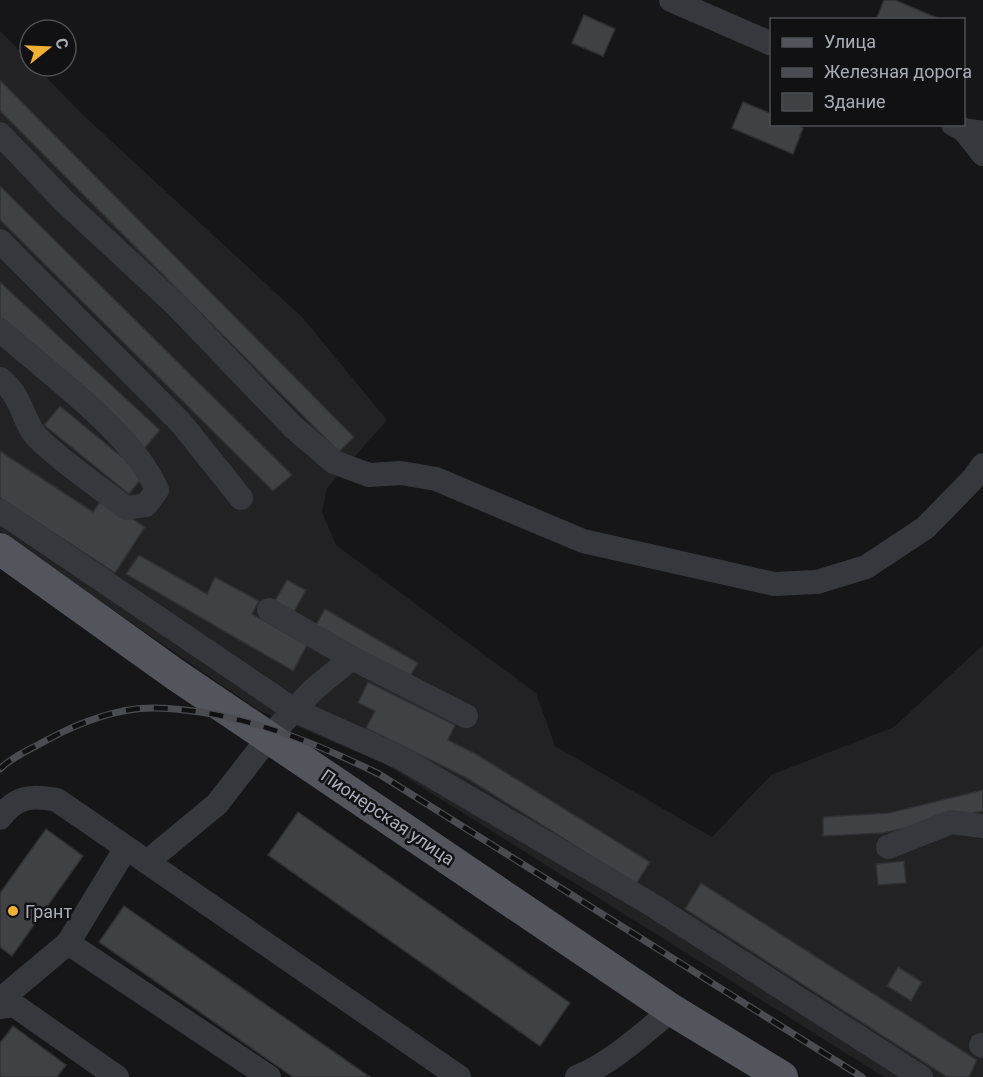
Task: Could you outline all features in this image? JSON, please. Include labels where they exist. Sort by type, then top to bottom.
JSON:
[{"type":"main road","name":"Пионерская улица","points":[[0,549],[176,675],[270,736],[672,1010],[782,1077]]},
{"type":"lane","points":[[671,0],[770,44]]},
{"type":"lane","points":[[967,129],[983,154]]},
{"type":"lane","points":[[0,134],[65,202],[176,305],[293,427],[334,462],[369,475],[401,473],[436,479],[584,541],[774,584],[817,582],[866,567],[925,528],[972,480],[983,465]]},
{"type":"lane","points":[[0,241],[181,423],[241,498]]},
{"type":"lane","points":[[0,330],[110,427],[151,475],[158,490],[146,505],[126,508],[36,436],[24,409],[8,385],[0,380]]},
{"type":"lane","points":[[0,511],[294,710],[401,758],[649,903],[921,1077]]},
{"type":"lane","points":[[269,610],[352,658],[466,716]]},
{"type":"lane","points":[[147,862],[217,804],[270,736],[294,710],[314,689],[352,658]]},
{"type":"lane","points":[[0,818],[9,806],[34,795],[57,800],[459,1077]]},
{"type":"lane","points":[[888,847],[951,822],[983,826]]},
{"type":"lane","points":[[0,1000],[68,943],[126,848]]},
{"type":"lane","points":[[68,943],[269,1077]]},
{"type":"lane","points":[[0,1007],[14,1005],[117,1077]]},
{"type":"lane","points":[[577,1077],[589,1072],[632,1043],[672,1010]]},
{"type":"shaded area","points":[[0,31],[18,49],[18,78],[47,78],[84,116],[302,317],[387,420],[327,488],[322,512],[336,545],[536,693],[555,746],[712,837],[771,775],[894,727],[983,645],[983,1077],[884,1077],[385,764],[258,710],[0,532]]},
{"type":"building","points":[[884,0],[895,0],[937,18],[877,18]]},
{"type":"building","points":[[584,15],[615,29],[603,56],[572,43]]},
{"type":"building","points":[[0,80],[354,437],[339,452],[0,111]]},
{"type":"building","points":[[743,102],[770,113],[770,126],[803,128],[793,154],[732,128]]},
{"type":"building","points":[[0,186],[292,475],[273,491],[0,220]]},
{"type":"building","points":[[0,282],[160,430],[143,450],[0,319]]},
{"type":"building","points":[[60,406],[144,475],[129,494],[44,425]]},
{"type":"building","points":[[0,451],[93,512],[102,499],[145,527],[115,573],[0,498]]},
{"type":"building","points":[[139,555],[207,594],[215,577],[259,601],[252,614],[307,645],[293,671],[126,574]]},
{"type":"building","points":[[287,580],[306,590],[292,615],[273,604]]},
{"type":"building","points":[[325,609],[418,663],[409,678],[316,625]]},
{"type":"building","points":[[368,682],[455,725],[448,740],[476,754],[650,862],[636,884],[465,777],[366,728],[375,711],[358,703]]},
{"type":"building","points":[[983,790],[983,811],[883,833],[823,836],[823,817],[889,813]]},
{"type":"building","points":[[298,812],[570,1003],[540,1046],[268,855]]},
{"type":"building","points":[[46,829],[83,856],[12,956],[0,947],[0,893]]},
{"type":"building","points":[[904,861],[906,883],[878,885],[876,864]]},
{"type":"building","points":[[701,883],[977,1060],[969,1077],[947,1077],[685,909]]},
{"type":"building","points":[[124,906],[370,1077],[293,1077],[99,942]]},
{"type":"building","points":[[898,967],[922,982],[911,1001],[887,986]]},
{"type":"building","points":[[13,1026],[66,1065],[57,1077],[0,1077],[0,1043]]},
{"type":"railway","points":[[0,769],[22,753],[72,728],[99,717],[142,708],[214,714],[299,739],[379,774],[862,1077]]},
{"type":"place","name":"Грант","points":[[13,911]]}]
